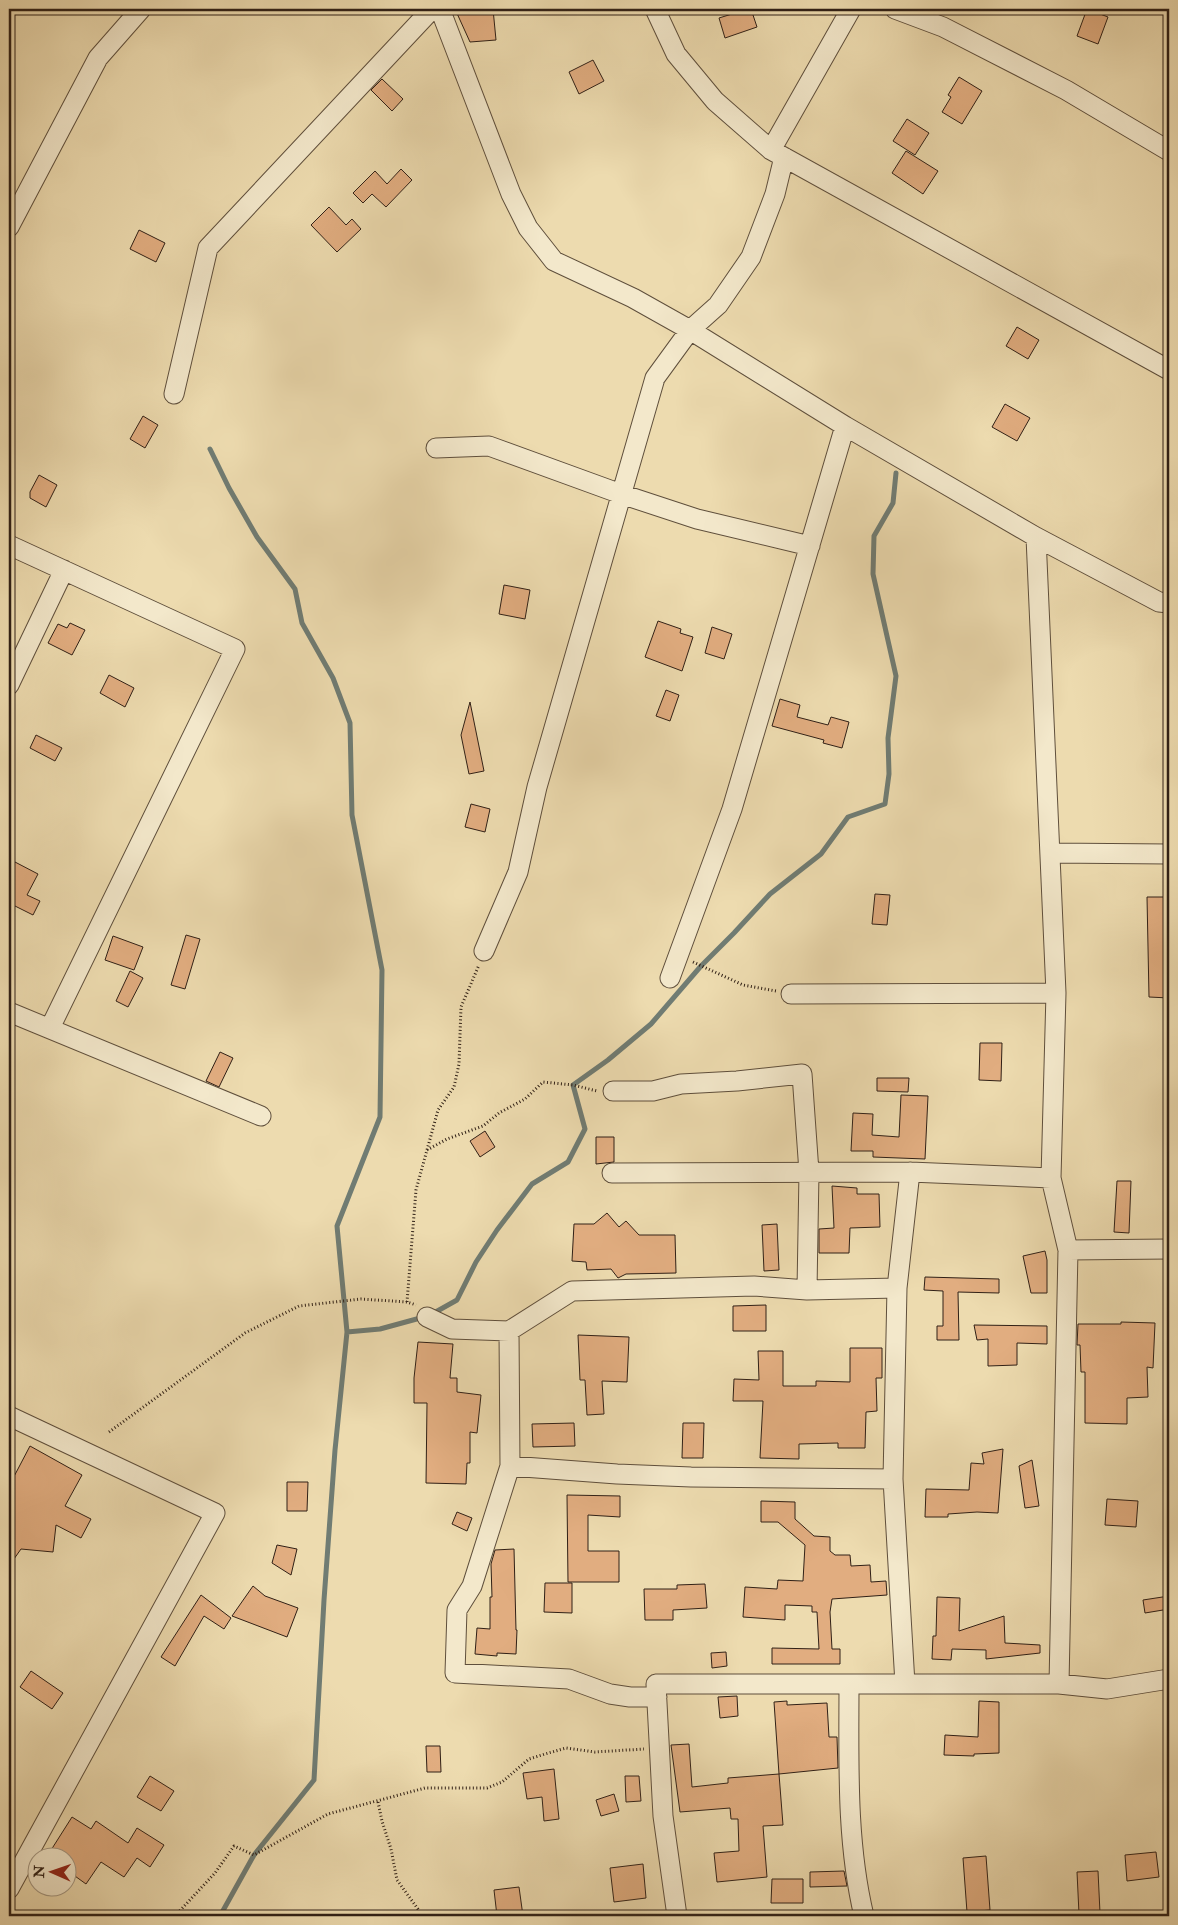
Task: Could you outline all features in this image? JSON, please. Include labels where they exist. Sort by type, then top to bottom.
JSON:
[{"type":"street","points":[[9,227],[98,58],[141,9]]},
{"type":"street","points":[[174,394],[208,248],[432,9]]},
{"type":"street","points":[[440,9],[512,194],[528,228],[554,261],[633,298],[690,330],[846,426],[1036,537],[1159,602],[1169,603]]},
{"type":"street","points":[[655,9],[676,54],[709,94],[778,153],[1169,370]]},
{"type":"street","points":[[484,951],[518,872],[537,787],[654,378],[690,330],[718,305],[751,257],[775,194],[778,153],[851,9]]},
{"type":"street","points":[[895,9],[943,27],[1066,90],[1169,151]]},
{"type":"street","points":[[670,978],[732,809],[846,426]]},
{"type":"street","points":[[436,448],[490,446],[696,519],[810,546]]},
{"type":"street","points":[[1036,537],[1056,993],[1051,1178],[1068,1250],[1059,1684]]},
{"type":"street","points":[[9,545],[235,649],[50,1028]]},
{"type":"street","points":[[9,685],[64,570]]},
{"type":"street","points":[[1050,853],[1169,854]]},
{"type":"street","points":[[791,994],[1056,993]]},
{"type":"street","points":[[9,1012],[261,1116]]},
{"type":"street","points":[[613,1091],[653,1091],[681,1084],[737,1081],[802,1074],[809,1172],[807,1290]]},
{"type":"street","points":[[612,1173],[910,1172],[1051,1178]]},
{"type":"street","points":[[905,1684],[893,1480],[897,1288],[910,1172]]},
{"type":"street","points":[[1068,1250],[1169,1249]]},
{"type":"street","points":[[427,1317],[452,1329],[509,1331],[572,1291],[754,1286],[807,1290],[897,1288]]},
{"type":"street","points":[[509,1331],[510,1466],[472,1586],[457,1610],[455,1673],[569,1679],[610,1694],[630,1697],[656,1697]]},
{"type":"street","points":[[9,1889],[216,1513],[10,1418]]},
{"type":"street","points":[[510,1466],[691,1477],[893,1480]]},
{"type":"street","points":[[677,1916],[663,1816],[656,1684],[1059,1684],[1107,1689],[1169,1679]]},
{"type":"street","points":[[849,1684],[850,1802],[857,1887],[864,1916]]},
{"type":"path","points":[[109,1432],[245,1333],[299,1306],[361,1298],[407,1302],[416,1190],[438,1110],[454,1086],[459,1064],[462,1007],[484,951]]},
{"type":"path","points":[[678,956],[743,985],[791,994]]},
{"type":"path","points":[[427,1150],[447,1139],[483,1126],[499,1113],[525,1099],[543,1082],[573,1085],[598,1092],[613,1091]]},
{"type":"path","points":[[175,1916],[215,1872],[234,1846],[254,1855],[328,1814],[425,1788],[487,1788],[502,1782],[529,1759],[566,1748],[595,1752],[659,1747]]},
{"type":"path","points":[[378,1802],[391,1849],[397,1880],[423,1916]]},
{"type":"building","points":[[455,9],[493,9],[496,40],[470,42]]},
{"type":"building","points":[[751,9],[757,27],[725,38],[719,18]]},
{"type":"building","points":[[1087,9],[1108,17],[1098,44],[1077,36]]},
{"type":"building","points":[[593,60],[604,81],[579,94],[569,72]]},
{"type":"building","points":[[959,77],[982,91],[962,124],[942,112],[951,97],[948,95]]},
{"type":"building","points":[[382,79],[403,99],[392,111],[371,90]]},
{"type":"building","points":[[907,119],[929,133],[915,155],[893,141]]},
{"type":"building","points":[[906,151],[938,171],[923,194],[892,173]]},
{"type":"building","points":[[401,169],[412,180],[386,207],[372,194],[363,203],[353,193],[375,171],[387,184]]},
{"type":"building","points":[[329,207],[346,225],[352,219],[361,229],[337,252],[311,225]]},
{"type":"building","points":[[139,230],[165,243],[156,262],[130,249]]},
{"type":"building","points":[[1017,327],[1039,340],[1028,359],[1006,346]]},
{"type":"building","points":[[1005,404],[1030,418],[1017,441],[992,427]]},
{"type":"building","points":[[143,416],[158,425],[145,448],[130,439]]},
{"type":"building","points":[[39,475],[57,485],[46,507],[30,498],[30,492]]},
{"type":"building","points":[[504,585],[530,590],[525,619],[499,614]]},
{"type":"building","points":[[658,621],[681,629],[680,633],[693,637],[682,671],[645,657]]},
{"type":"building","points":[[70,623],[85,630],[72,655],[48,643],[58,624],[67,628]]},
{"type":"building","points":[[712,627],[732,634],[724,659],[705,653]]},
{"type":"building","points":[[109,675],[134,688],[125,707],[100,693]]},
{"type":"building","points":[[666,690],[679,695],[670,721],[656,716]]},
{"type":"building","points":[[780,699],[800,705],[797,717],[828,725],[831,717],[849,722],[842,748],[823,743],[824,740],[772,726]]},
{"type":"building","points":[[470,702],[484,771],[469,774],[461,735]]},
{"type":"building","points":[[36,735],[62,748],[55,761],[30,748]]},
{"type":"building","points":[[471,804],[490,809],[485,832],[465,827]]},
{"type":"building","points":[[15,862],[38,874],[27,895],[40,901],[33,915],[9,903],[9,874]]},
{"type":"building","points":[[875,894],[890,895],[887,925],[872,924]]},
{"type":"building","points":[[1147,897],[1169,897],[1169,915],[1164,915],[1164,972],[1169,972],[1169,998],[1149,997]]},
{"type":"building","points":[[186,935],[200,939],[185,989],[171,985]]},
{"type":"building","points":[[113,936],[143,947],[134,970],[105,960]]},
{"type":"building","points":[[130,971],[143,978],[128,1007],[116,1001]]},
{"type":"building","points":[[980,1043],[1002,1043],[1001,1081],[979,1080]]},
{"type":"building","points":[[220,1052],[233,1058],[219,1087],[206,1081]]},
{"type":"building","points":[[877,1078],[909,1078],[908,1092],[877,1091]]},
{"type":"building","points":[[901,1095],[928,1096],[925,1159],[873,1157],[873,1151],[851,1151],[853,1113],[873,1114],[872,1135],[899,1137]]},
{"type":"building","points":[[485,1131],[495,1147],[480,1157],[470,1141]]},
{"type":"building","points":[[596,1137],[614,1137],[614,1162],[596,1164]]},
{"type":"building","points":[[1117,1181],[1131,1181],[1129,1233],[1114,1232]]},
{"type":"building","points":[[832,1186],[857,1188],[857,1194],[879,1194],[880,1227],[850,1228],[849,1253],[819,1253],[819,1229],[834,1228]]},
{"type":"building","points":[[607,1213],[619,1227],[626,1221],[639,1235],[675,1235],[676,1273],[626,1274],[618,1278],[611,1269],[587,1270],[586,1262],[572,1261],[574,1224],[594,1224]]},
{"type":"building","points":[[777,1224],[779,1270],[764,1271],[762,1225]]},
{"type":"building","points":[[1045,1251],[1047,1260],[1047,1293],[1031,1293],[1023,1256]]},
{"type":"building","points":[[925,1277],[999,1279],[999,1293],[958,1292],[959,1340],[937,1340],[937,1326],[943,1326],[943,1291],[924,1290]]},
{"type":"building","points":[[766,1305],[766,1331],[733,1331],[733,1306]]},
{"type":"building","points":[[1121,1322],[1155,1323],[1153,1368],[1147,1367],[1148,1397],[1127,1398],[1127,1424],[1085,1423],[1085,1372],[1081,1372],[1080,1345],[1077,1345],[1078,1324],[1121,1324]]},
{"type":"building","points":[[974,1325],[1047,1326],[1047,1344],[1017,1343],[1017,1365],[988,1366],[988,1339],[977,1340]]},
{"type":"building","points":[[578,1335],[629,1337],[627,1382],[602,1381],[604,1414],[587,1415],[585,1380],[580,1380]]},
{"type":"building","points":[[418,1342],[453,1344],[450,1378],[457,1378],[457,1392],[481,1395],[477,1433],[470,1432],[470,1463],[467,1463],[466,1484],[426,1483],[427,1403],[414,1403],[414,1378]]},
{"type":"building","points":[[850,1348],[882,1348],[882,1378],[876,1378],[877,1411],[866,1412],[865,1448],[838,1448],[838,1443],[799,1444],[799,1459],[760,1458],[763,1401],[733,1401],[734,1379],[759,1380],[758,1351],[783,1351],[783,1386],[816,1386],[816,1381],[850,1382]]},
{"type":"building","points":[[574,1423],[575,1446],[533,1447],[532,1424]]},
{"type":"building","points":[[683,1423],[704,1423],[703,1458],[682,1458]]},
{"type":"building","points":[[30,1446],[82,1475],[65,1506],[91,1519],[81,1538],[56,1525],[53,1552],[21,1549],[9,1566],[9,1486]]},
{"type":"building","points":[[1003,1449],[998,1513],[977,1512],[948,1514],[948,1517],[925,1517],[926,1489],[969,1490],[971,1463],[984,1464],[982,1453]]},
{"type":"building","points":[[1032,1460],[1039,1506],[1025,1508],[1019,1466]]},
{"type":"building","points":[[287,1482],[308,1482],[307,1511],[287,1511]]},
{"type":"building","points":[[567,1495],[620,1496],[620,1517],[588,1515],[588,1551],[619,1551],[619,1582],[568,1582]]},
{"type":"building","points":[[1107,1499],[1138,1501],[1136,1527],[1105,1525]]},
{"type":"building","points":[[761,1501],[795,1502],[795,1519],[814,1536],[830,1537],[830,1551],[835,1555],[850,1555],[851,1566],[870,1565],[871,1582],[886,1581],[887,1595],[832,1599],[830,1612],[832,1649],[840,1649],[840,1664],[772,1664],[772,1648],[819,1649],[817,1612],[812,1612],[812,1606],[785,1605],[785,1620],[743,1617],[745,1587],[777,1589],[778,1580],[803,1581],[805,1545],[778,1522],[761,1522]]},
{"type":"building","points":[[457,1512],[472,1518],[467,1531],[452,1524]]},
{"type":"building","points":[[277,1545],[297,1549],[291,1575],[272,1563]]},
{"type":"building","points":[[514,1549],[516,1654],[497,1653],[497,1656],[475,1654],[477,1628],[490,1629],[490,1597],[492,1597],[491,1564],[495,1550]]},
{"type":"building","points":[[545,1583],[572,1583],[572,1613],[544,1612]]},
{"type":"building","points":[[705,1584],[707,1608],[673,1610],[673,1620],[645,1620],[644,1589],[677,1589],[677,1585]]},
{"type":"building","points":[[253,1586],[265,1596],[298,1608],[287,1637],[232,1616]]},
{"type":"building","points":[[201,1595],[231,1618],[224,1629],[204,1616],[175,1666],[161,1657]]},
{"type":"building","points":[[1169,1596],[1169,1609],[1145,1613],[1143,1600]]},
{"type":"building","points":[[937,1597],[960,1598],[959,1631],[1004,1616],[1005,1643],[1040,1645],[1040,1653],[986,1659],[986,1650],[952,1649],[951,1660],[932,1659],[933,1636],[936,1636]]},
{"type":"building","points":[[726,1652],[727,1666],[712,1668],[711,1653]]},
{"type":"building","points":[[31,1671],[63,1693],[52,1709],[20,1687]]},
{"type":"building","points":[[737,1696],[738,1716],[720,1718],[718,1697]]},
{"type":"building","points":[[787,1701],[787,1705],[827,1703],[829,1737],[837,1737],[838,1768],[779,1774],[774,1702]]},
{"type":"building","points":[[979,1701],[999,1702],[999,1753],[974,1754],[974,1756],[944,1755],[945,1735],[978,1737]]},
{"type":"building","points":[[689,1744],[692,1787],[728,1783],[728,1778],[779,1774],[783,1825],[763,1826],[767,1877],[717,1882],[714,1853],[739,1851],[738,1819],[731,1819],[730,1808],[680,1812],[671,1745]]},
{"type":"building","points":[[426,1746],[440,1746],[441,1772],[427,1772]]},
{"type":"building","points":[[554,1769],[559,1819],[544,1821],[542,1797],[527,1799],[523,1773]]},
{"type":"building","points":[[150,1776],[174,1791],[161,1811],[137,1797]]},
{"type":"building","points":[[625,1776],[639,1776],[641,1801],[626,1802]]},
{"type":"building","points":[[614,1794],[619,1811],[601,1816],[596,1800]]},
{"type":"building","points":[[72,1817],[91,1829],[96,1821],[128,1843],[137,1828],[164,1845],[150,1867],[137,1858],[124,1877],[101,1862],[86,1884],[78,1878],[78,1848],[52,1848]]},
{"type":"building","points":[[1156,1852],[1159,1877],[1127,1881],[1125,1855]]},
{"type":"building","points":[[986,1856],[990,1910],[967,1912],[963,1858]]},
{"type":"building","points":[[643,1864],[646,1898],[614,1902],[610,1868]]},
{"type":"building","points":[[844,1871],[847,1886],[810,1887],[810,1872]]},
{"type":"building","points":[[1098,1871],[1100,1913],[1079,1914],[1077,1872]]},
{"type":"building","points":[[772,1879],[803,1879],[803,1903],[771,1903]]},
{"type":"building","points":[[519,1887],[523,1916],[497,1916],[494,1890]]},
{"type":"waterway","points":[[210,449],[229,488],[257,537],[295,589],[302,623],[333,678],[350,723],[352,815],[382,970],[380,1117],[337,1226],[347,1332],[335,1450],[314,1780],[254,1855],[220,1916]]},
{"type":"waterway","points":[[432,1314],[457,1300],[476,1262],[497,1230],[532,1184],[568,1162],[585,1129],[573,1085],[608,1060],[651,1024],[701,966],[770,894],[821,854],[848,817],[885,804],[889,774],[888,738],[896,676],[873,574],[874,536],[893,503],[896,473]]},
{"type":"waterway","points":[[347,1332],[380,1329],[424,1317]]}]
